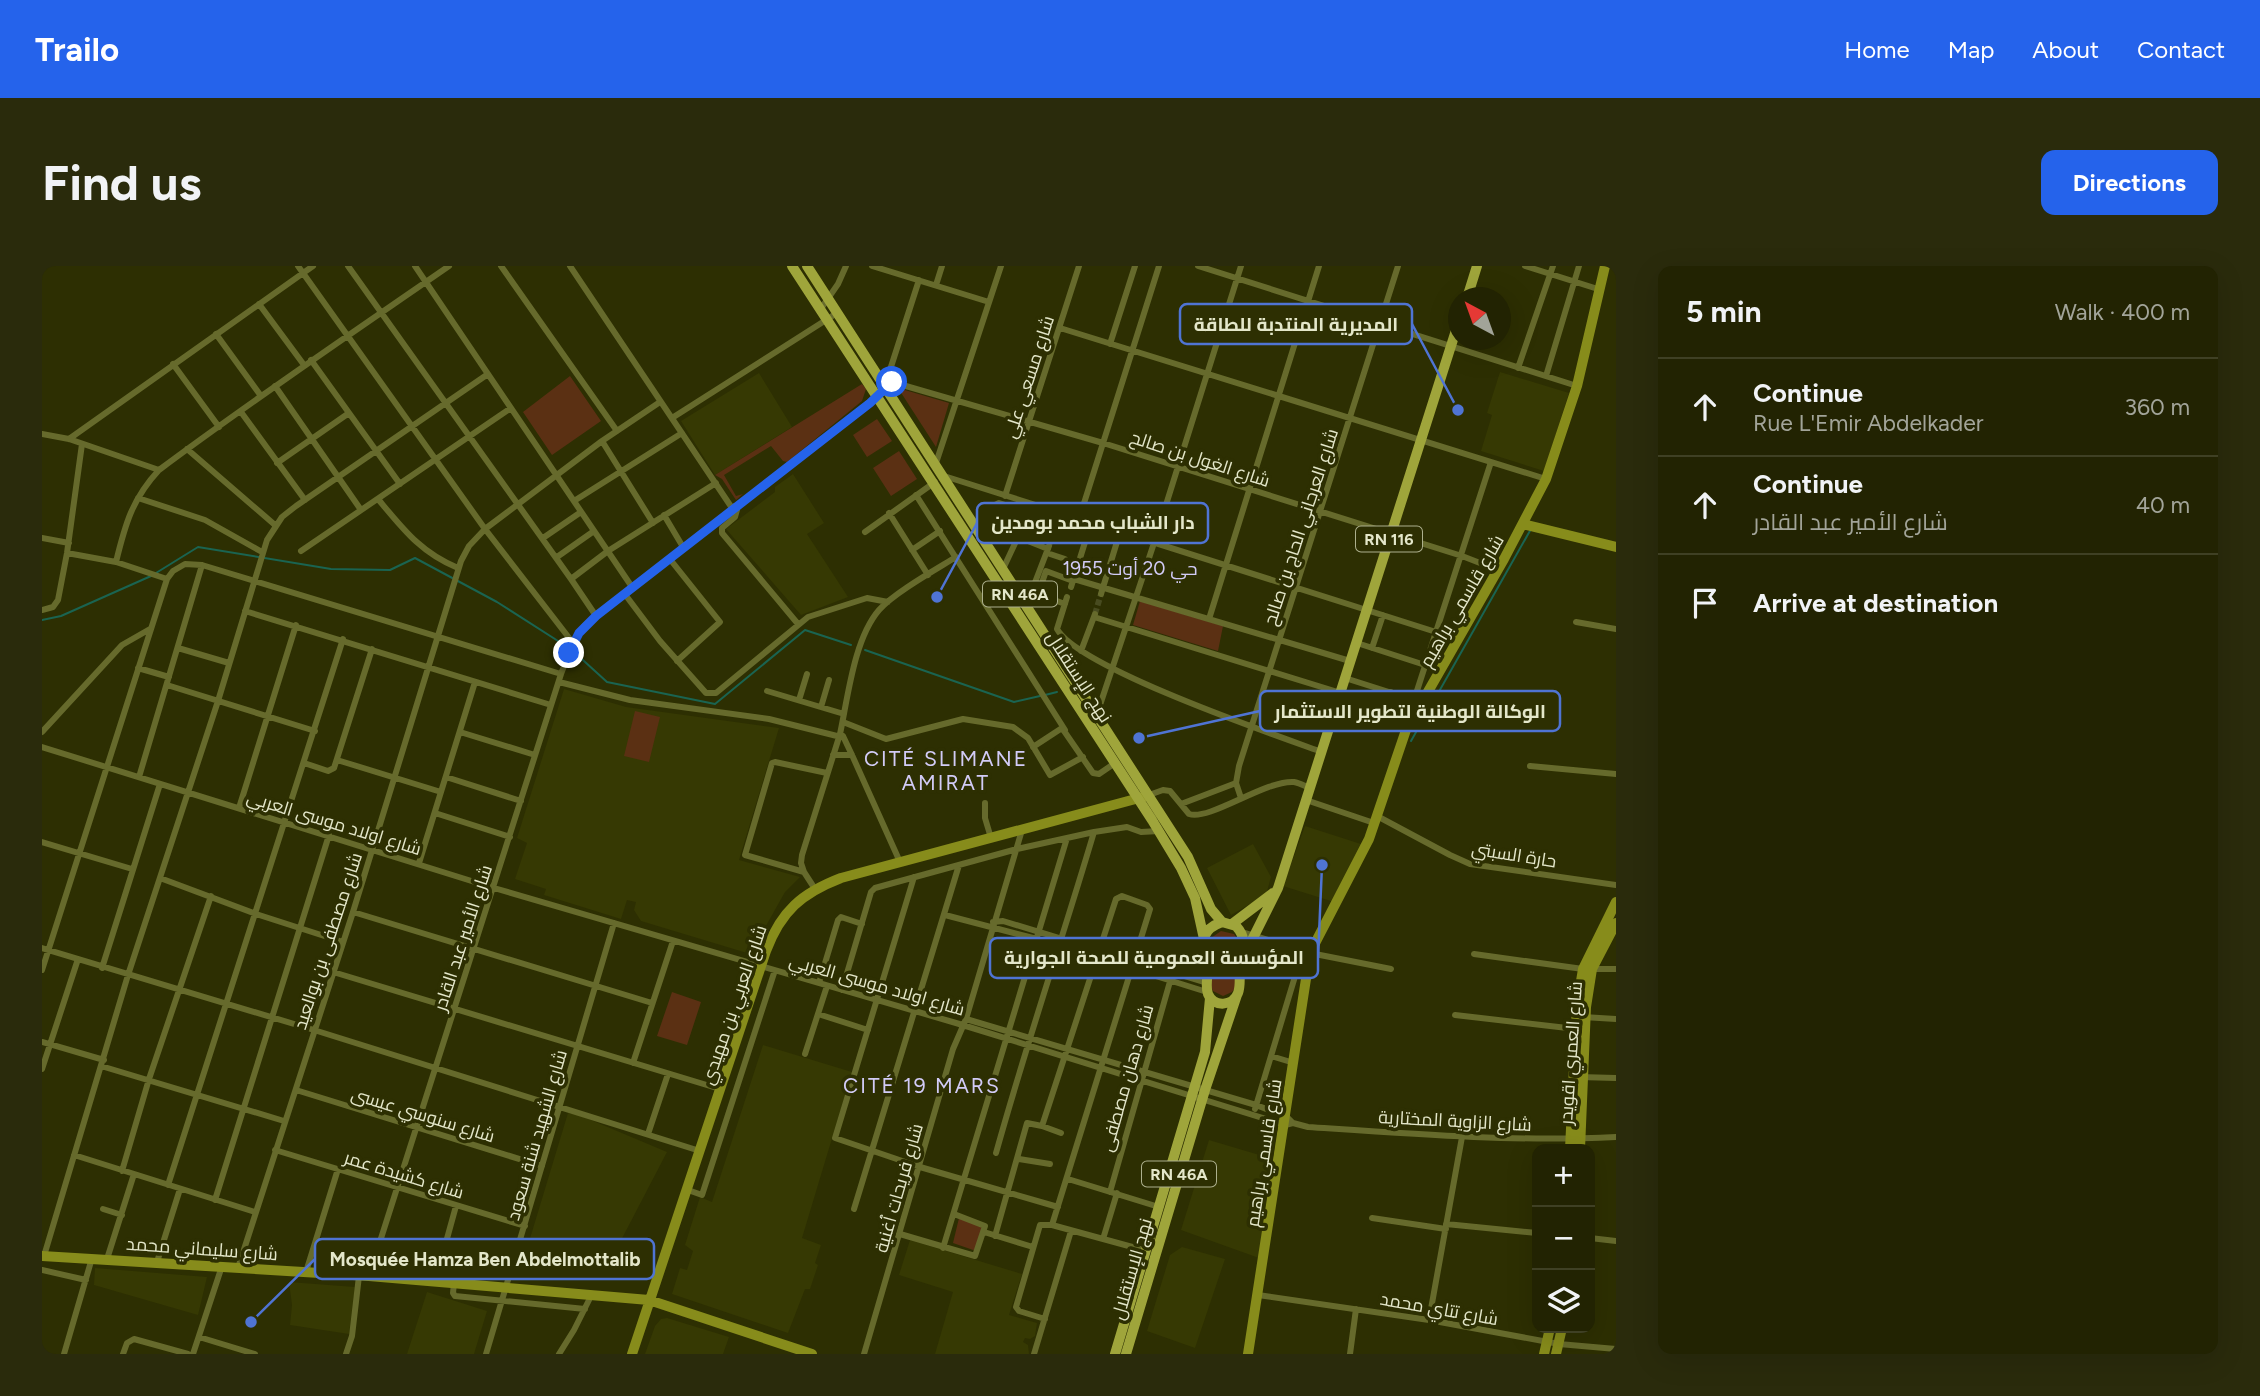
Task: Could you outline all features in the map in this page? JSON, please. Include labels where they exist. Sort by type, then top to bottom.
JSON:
[{"type":"main road","name":"نهج الإستقلال","points":[[792,266],[873,400],[931,469]]},
{"type":"main road","name":"نهج الإستقلال","points":[[807,266],[889,385],[931,469],[1115,763],[1188,857],[1211,909],[1242,932],[1245,940],[1237,995],[1198,1092],[1159,1207],[1126,1354]]},
{"type":"main road","points":[[1470,287],[1477,266]]},
{"type":"main road","name":"RN 116","points":[[1241,962],[1278,888],[1450,350]]},
{"type":"main road","name":"نهج الإستقلال","points":[[938,480],[1003,569],[1030,596],[1144,797],[1159,831],[1181,868],[1195,898],[1204,939],[1208,991],[1205,1052],[1198,1092],[1150,1252],[1115,1354]]},
{"type":"main road","points":[[1204,939],[1213,926],[1227,923],[1265,901],[1278,888]]},
{"type":"main road","points":[[1208,991],[1222,1004],[1228,1003],[1237,995]]},
{"type":"street","points":[[298,266],[571,647]]},
{"type":"street","points":[[69,439],[313,266]]},
{"type":"street","points":[[348,266],[519,503],[596,616]]},
{"type":"street","points":[[415,266],[632,587]]},
{"type":"street","points":[[116,562],[128,515],[159,470],[347,334],[383,313],[449,266]]},
{"type":"street","points":[[502,266],[617,431]]},
{"type":"street","points":[[570,266],[737,510],[735,517],[722,528],[722,533],[799,624]]},
{"type":"street","points":[[820,310],[829,299],[846,266]]},
{"type":"street","points":[[872,266],[989,302]]},
{"type":"street","points":[[936,285],[943,266]]},
{"type":"street","points":[[931,469],[958,400],[1001,266]]},
{"type":"street","name":"شارع مسعي علي","points":[[1005,496],[1079,266]]},
{"type":"street","points":[[1110,344],[1135,266]]},
{"type":"street","points":[[1079,519],[1159,266]]},
{"type":"street","points":[[1198,266],[1448,345]]},
{"type":"street","points":[[1097,713],[1154,543],[1241,266]]},
{"type":"street","points":[[1209,619],[1319,266]]},
{"type":"street","name":"شارع العرجاني الحاج بن صالح","points":[[1236,783],[1251,727],[1398,266]]},
{"type":"street","points":[[1525,266],[1601,290]]},
{"type":"street","points":[[1518,368],[1553,266]]},
{"type":"street","points":[[1546,376],[1579,266]]},
{"type":"street","name":"شارع قاسمي براهيم","points":[[1248,1354],[1288,1121],[1307,952],[1369,839],[1399,747],[1418,702],[1498,570],[1546,479],[1577,386],[1605,266]]},
{"type":"street","points":[[873,400],[889,385],[889,373],[919,280]]},
{"type":"street","points":[[259,304],[304,365]]},
{"type":"street","points":[[672,418],[837,313]]},
{"type":"street","points":[[1060,328],[1546,479]]},
{"type":"street","points":[[216,334],[261,396]]},
{"type":"street","points":[[1463,350],[1577,386]]},
{"type":"street","points":[[311,360],[400,484]]},
{"type":"street","points":[[173,365],[219,427]]},
{"type":"street","points":[[43,1256],[128,975],[218,701],[262,552],[275,525],[305,500],[488,374]]},
{"type":"street","name":"شارع الغول بن صالح","points":[[889,385],[958,400],[1103,443],[1462,556],[1498,570]]},
{"type":"street","points":[[275,386],[361,510]]},
{"type":"street","name":"شارع الأمير عبد القادر","points":[[346,1354],[364,1276],[418,1128],[571,647],[585,625],[624,593],[873,400]]},
{"type":"street","name":"شارع مصطفى بن بوالعيد","points":[[238,1268],[353,912],[458,568],[469,546],[485,529],[660,401]]},
{"type":"street","points":[[301,551],[511,408]]},
{"type":"street","points":[[241,412],[305,500]]},
{"type":"street","points":[[277,463],[349,413]]},
{"type":"street","points":[[574,501],[682,433]]},
{"type":"street","points":[[42,434],[69,439],[159,470]]},
{"type":"street","points":[[602,441],[653,523]]},
{"type":"street","points":[[42,610],[53,607],[58,600],[69,542],[82,443]]},
{"type":"street","points":[[187,449],[275,525]]},
{"type":"street","points":[[1345,678],[1418,702],[1425,665],[1491,462]]},
{"type":"street","points":[[865,532],[938,480],[1005,496],[1436,632]]},
{"type":"street","points":[[571,579],[608,551],[716,483]]},
{"type":"street","points":[[916,495],[1083,757],[1096,774],[1115,763]]},
{"type":"street","points":[[138,498],[205,520],[262,552]]},
{"type":"street","points":[[378,499],[431,556],[458,568]]},
{"type":"street","points":[[982,537],[996,503],[1082,530]]},
{"type":"street","points":[[543,538],[581,512]]},
{"type":"street","points":[[889,513],[928,575]]},
{"type":"street","points":[[664,516],[683,547]]},
{"type":"street","points":[[1073,582],[1091,523]]},
{"type":"street","points":[[1523,524],[1616,547]]},
{"type":"street","points":[[556,557],[594,531]]},
{"type":"street","points":[[912,550],[940,531]]},
{"type":"street","points":[[1102,591],[1120,532]]},
{"type":"street","points":[[1003,569],[1018,537],[1078,563]]},
{"type":"street","points":[[42,538],[69,542]]},
{"type":"street","points":[[1047,567],[1048,550]]},
{"type":"street","points":[[1030,596],[1048,550]]},
{"type":"street","points":[[67,553],[116,562],[167,579]]},
{"type":"street","points":[[815,889],[804,872],[802,855],[843,722],[865,635],[872,620],[888,602],[956,557]]},
{"type":"street","points":[[669,558],[720,622],[677,661]]},
{"type":"street","points":[[42,970],[46,949],[80,854],[150,629],[167,579],[173,570],[185,564],[202,565],[255,579],[561,674]]},
{"type":"street","points":[[139,777],[202,565]]},
{"type":"street","points":[[1065,604],[1038,594],[1046,571],[1102,591],[1136,597],[1350,662]]},
{"type":"street","points":[[624,593],[677,661],[706,693],[716,693],[807,617],[867,598],[888,602]]},
{"type":"street","points":[[1067,597],[1056,629],[1064,639],[1081,651],[1112,669],[1321,753]]},
{"type":"street","points":[[245,611],[551,705]]},
{"type":"street","points":[[1081,651],[1095,615],[1340,693]]},
{"type":"street","points":[[1372,648],[1383,615]]},
{"type":"street","points":[[1576,622],[1616,629]]},
{"type":"street","points":[[239,808],[296,625]]},
{"type":"street","points":[[42,732],[122,645],[150,629]]},
{"type":"street","points":[[168,1185],[343,639]]},
{"type":"street","points":[[1357,643],[1425,665]]},
{"type":"street","points":[[178,648],[229,663]]},
{"type":"street","points":[[304,763],[328,771],[334,768],[372,649]]},
{"type":"street","points":[[138,668],[218,701],[315,731]]},
{"type":"street","points":[[799,700],[807,674]]},
{"type":"street","points":[[821,707],[829,680]]},
{"type":"street","points":[[419,863],[475,682]]},
{"type":"street","points":[[558,682],[630,700],[769,719],[839,735],[852,755],[900,862]]},
{"type":"street","points":[[767,691],[844,714]]},
{"type":"street","points":[[1381,720],[1391,692]]},
{"type":"street","points":[[1337,704],[1406,730]]},
{"type":"street","points":[[843,722],[886,739],[963,719],[1013,727],[1024,733],[1050,775],[1083,757]]},
{"type":"street","points":[[1033,747],[1058,729],[1065,730]]},
{"type":"street","points":[[460,732],[535,755]]},
{"type":"street","name":"شارع اولاد موسى العربي","points":[[42,747],[494,888],[827,986],[915,1011],[1008,1029],[1144,1072],[1254,1114],[1288,1121]]},
{"type":"street","points":[[832,755],[852,755]]},
{"type":"street","points":[[337,760],[441,792]]},
{"type":"street","points":[[804,872],[745,855],[772,763],[827,774]]},
{"type":"street","points":[[1530,766],[1616,774]]},
{"type":"street","points":[[446,777],[521,801]]},
{"type":"street","points":[[1144,797],[1163,790],[1170,791],[1189,814],[1198,816],[1284,784],[1295,782],[1310,788]]},
{"type":"street","points":[[1181,804],[1236,783],[1241,798]]},
{"type":"street","points":[[102,968],[160,784]]},
{"type":"street","name":"شارع العربي بن مهيدي","points":[[632,1354],[772,934],[794,904],[815,889],[841,878],[1144,797]]},
{"type":"street","name":"حارة السبتي","points":[[1306,800],[1375,819],[1470,864],[1616,886]]},
{"type":"street","points":[[985,803],[985,818],[991,838]]},
{"type":"street","points":[[435,813],[510,837]]},
{"type":"street","points":[[842,990],[873,889],[1017,849],[1094,832],[1127,827],[1140,832],[1159,831]]},
{"type":"street","name":"شارع فريحات ٱغنية","points":[[864,1354],[953,1049],[965,1022],[990,927],[996,921],[1022,830]]},
{"type":"street","points":[[996,1153],[1026,1046],[1060,947],[1094,832]]},
{"type":"street","points":[[215,1200],[328,835]]},
{"type":"street","points":[[943,1248],[1004,1040],[1068,838]]},
{"type":"street","points":[[42,842],[132,869]]},
{"type":"street","points":[[854,1209],[959,865]]},
{"type":"street","points":[[914,877],[835,1138],[920,1167],[1058,1207]]},
{"type":"street","points":[[160,878],[256,914],[343,942]]},
{"type":"street","points":[[122,1171],[178,989],[211,896]]},
{"type":"street","points":[[1042,1126],[1096,958],[1119,897],[1147,905],[1150,909],[1052,1225]]},
{"type":"street","name":"شارع العمري اقويدر","points":[[1575,1144],[1581,1017],[1588,969],[1616,902]]},
{"type":"street","points":[[353,912],[652,1003]]},
{"type":"street","points":[[945,915],[1037,939],[1208,991]]},
{"type":"street","points":[[819,983],[839,918],[862,924]]},
{"type":"street","points":[[996,921],[1172,972],[1208,991]]},
{"type":"street","name":"شارع الشهيد شنة سعود","points":[[486,1354],[614,923]]},
{"type":"street","points":[[1262,923],[1273,940]]},
{"type":"street","name":"شارع العمري اقويدر","points":[[1588,969],[1613,936],[1616,923]]},
{"type":"street","points":[[1242,932],[1254,939],[1273,940],[1307,952],[1391,969]]},
{"type":"street","points":[[633,1063],[673,941]]},
{"type":"street","points":[[46,949],[701,1151]]},
{"type":"street","points":[[1254,1114],[1307,952]]},
{"type":"street","points":[[1474,954],[1588,969],[1616,970]]},
{"type":"street","points":[[42,1069],[46,1043],[78,959]]},
{"type":"street","points":[[688,1190],[702,1195],[775,970]]},
{"type":"street","points":[[333,972],[720,1089]]},
{"type":"street","name":"شارع دهان مصطفى","points":[[1104,1239],[1141,1080],[1172,972]]},
{"type":"street","points":[[805,1054],[827,986]]},
{"type":"street","points":[[818,1014],[868,1030]]},
{"type":"street","points":[[1455,1016],[1576,1029]]},
{"type":"street","points":[[1581,1017],[1616,1019]]},
{"type":"street","name":"شارع العمري اقويدر","points":[[1578,1078],[1576,1029],[1581,1017]]},
{"type":"street","name":"شارع اولاد موسى العربي","points":[[965,1022],[1004,1040],[1141,1080],[1256,1105],[1288,1121]]},
{"type":"street","points":[[741,1024],[755,1029]]},
{"type":"street","points":[[46,1043],[197,1096],[284,1121]]},
{"type":"street","points":[[1271,1056],[1294,1063]]},
{"type":"street","points":[[648,1134],[668,1074]]},
{"type":"street","points":[[1578,1078],[1616,1078]]},
{"type":"street","name":"شارع سنوسي عيسى","points":[[296,1090],[542,1166]]},
{"type":"street","points":[[715,1107],[729,1113]]},
{"type":"street","name":"شارع الزاوية المختارية","points":[[1288,1121],[1308,1127],[1575,1144],[1616,1137]]},
{"type":"street","points":[[995,1236],[1019,1159],[1027,1123],[1060,1133]]},
{"type":"street","points":[[1429,1320],[1462,1137]]},
{"type":"street","name":"شارع كشيدة عمر","points":[[275,1150],[525,1226]]},
{"type":"street","points":[[74,1156],[255,1212]]},
{"type":"street","points":[[1019,1159],[1050,1164]]},
{"type":"street","points":[[306,1272],[338,1169]]},
{"type":"street","points":[[107,1259],[134,1174]]},
{"type":"street","points":[[1068,1179],[1159,1207]]},
{"type":"street","points":[[157,1262],[180,1189]]},
{"type":"street","points":[[435,1282],[456,1206]]},
{"type":"street","points":[[103,1209],[121,1215]]},
{"type":"street","points":[[900,1234],[975,1256],[984,1232],[984,1224],[954,1214]]},
{"type":"street","points":[[1372,1218],[1532,1233]]},
{"type":"street","points":[[1045,1319],[1019,1311],[1016,1307],[1040,1225],[1052,1225],[1150,1252]]},
{"type":"street","points":[[1034,1354],[1071,1231]]},
{"type":"street","points":[[984,1232],[1032,1247]]},
{"type":"street","points":[[1595,1239],[1616,1241]]},
{"type":"street","name":"شارع سليماني محمد","points":[[43,1256],[507,1286],[649,1300],[812,1354]]},
{"type":"street","points":[[64,1354],[92,1258]]},
{"type":"street","points":[[193,1354],[222,1266]]},
{"type":"street","points":[[42,1270],[86,1280]]},
{"type":"street","points":[[454,1283],[455,1296],[585,1309]]},
{"type":"street","points":[[542,1304],[544,1289]]},
{"type":"street","points":[[571,1354],[560,1352],[592,1294]]},
{"type":"street","name":"شارع تتاي محمد","points":[[1258,1295],[1429,1320],[1547,1342],[1557,1349],[1616,1349]]},
{"type":"street","points":[[1350,1354],[1356,1309]]},
{"type":"street","points":[[1544,1354],[1549,1333]]},
{"type":"street","points":[[199,1337],[255,1354]]},
{"type":"street","points":[[123,1354],[129,1341],[134,1339],[188,1354]]},
{"type":"shaded area","points":[[1500,372],[1569,393],[1544,471],[1481,451],[1492,415],[1487,413]]},
{"type":"shaded area","points":[[759,373],[792,427],[715,475],[681,421]]},
{"type":"shaded area","points":[[570,376],[601,421],[552,455],[523,412]]},
{"type":"shaded area","points":[[862,384],[866,389],[862,401],[787,462],[783,461],[771,446],[724,475],[736,496],[743,494],[736,500],[722,479],[715,475]]},
{"type":"shaded area","points":[[898,388],[949,403],[936,447]]},
{"type":"shaded area","points":[[877,419],[892,441],[867,457],[853,435]]},
{"type":"shaded area","points":[[899,451],[917,479],[891,496],[873,468]]},
{"type":"shaded area","points":[[793,474],[824,523],[807,534],[848,597],[801,615],[726,529],[775,492],[775,487]]},
{"type":"shaded area","points":[[1140,601],[1223,626],[1218,651],[1133,625]]},
{"type":"shaded area","points":[[564,689],[626,707],[779,728],[739,860],[800,877],[785,892],[752,951],[747,953],[641,921],[634,910],[636,902],[627,900],[621,919],[544,895],[546,889],[515,879],[527,843],[517,838]]},
{"type":"shaded area","points":[[635,711],[660,717],[649,762],[624,756]]},
{"type":"shaded area","points":[[1305,826],[1364,845],[1334,902],[1283,886]]},
{"type":"shaded area","points":[[1253,844],[1271,877],[1266,895],[1231,915],[1207,868]]},
{"type":"shaded area","points":[[1221,931],[1234,934],[1241,945],[1235,988],[1223,996],[1213,991],[1211,986],[1208,944],[1211,938]]},
{"type":"shaded area","points":[[672,992],[701,1002],[687,1045],[657,1036]]},
{"type":"shaded area","points":[[763,1045],[852,1072],[802,1238],[821,1245],[815,1263],[818,1265],[810,1289],[805,1289],[788,1333],[672,1294],[680,1268],[687,1270],[693,1251],[685,1245],[700,1197],[712,1202]]},
{"type":"shaded area","points":[[568,1113],[579,1115],[667,1152],[604,1273],[528,1245]]},
{"type":"shaded area","points":[[1209,1140],[1273,1159],[1259,1258],[1181,1230]]},
{"type":"shaded area","points":[[959,1218],[983,1227],[976,1251],[953,1243]]},
{"type":"shaded area","points":[[910,1240],[1022,1274],[1009,1315],[1037,1323],[1035,1336],[1025,1338],[1023,1342],[1028,1345],[1029,1354],[935,1354],[953,1292],[899,1275]]},
{"type":"shaded area","points":[[1182,1247],[1225,1259],[1195,1348],[1147,1331],[1170,1255]]},
{"type":"shaded area","points":[[95,1268],[207,1277],[198,1315],[94,1285]]},
{"type":"shaded area","points":[[289,1282],[355,1287],[349,1334],[290,1325],[292,1305]]},
{"type":"shaded area","points":[[427,1292],[487,1311],[474,1354],[407,1354]]},
{"type":"shaded area","points":[[667,1318],[729,1337],[723,1354],[645,1354],[655,1326],[661,1319]]},
{"type":"waterway","points":[[1411,741],[1531,529]]},
{"type":"waterway","points":[[156,573],[198,547],[331,569],[390,570],[415,558],[497,602],[569,648]]},
{"type":"waterway","points":[[42,620],[61,616],[151,576]]},
{"type":"waterway","points":[[573,651],[607,682],[715,704],[805,630],[851,645]]},
{"type":"waterway","points":[[865,650],[1014,702],[1040,696]]},
{"type":"waterway","points":[[1045,695],[1057,692]]},
{"type":"tunnel","points":[[1049,546],[1055,526]]},
{"type":"tunnel","points":[[1095,614],[1101,594]]},
{"type":"place","name":"المديرية المنتدبة للطاقة","points":[[1458,410]]},
{"type":"place","name":"دار الشباب محمد بومدين","points":[[937,597]]},
{"type":"place","name":"الوكالة الوطنية لتطوير الاستثمار","points":[[1139,738]]},
{"type":"place","name":"المؤسسة العمومية للصحة الجوارية","points":[[1322,865]]},
{"type":"place","name":"Mosquée Hamza Ben Abdelmottalib","points":[[251,1322]]},
{"type":"district","name":"حي 20 أوت 1955","points":[[1130,568]]},
{"type":"district","name":"CITÉ SLIMANE AMIRAT","points":[[946,771]]},
{"type":"district","name":"CITÉ 19 MARS","points":[[922,1086]]},
{"type":"route","points":[[569,653],[585,625],[870,403],[892,382]]}]
